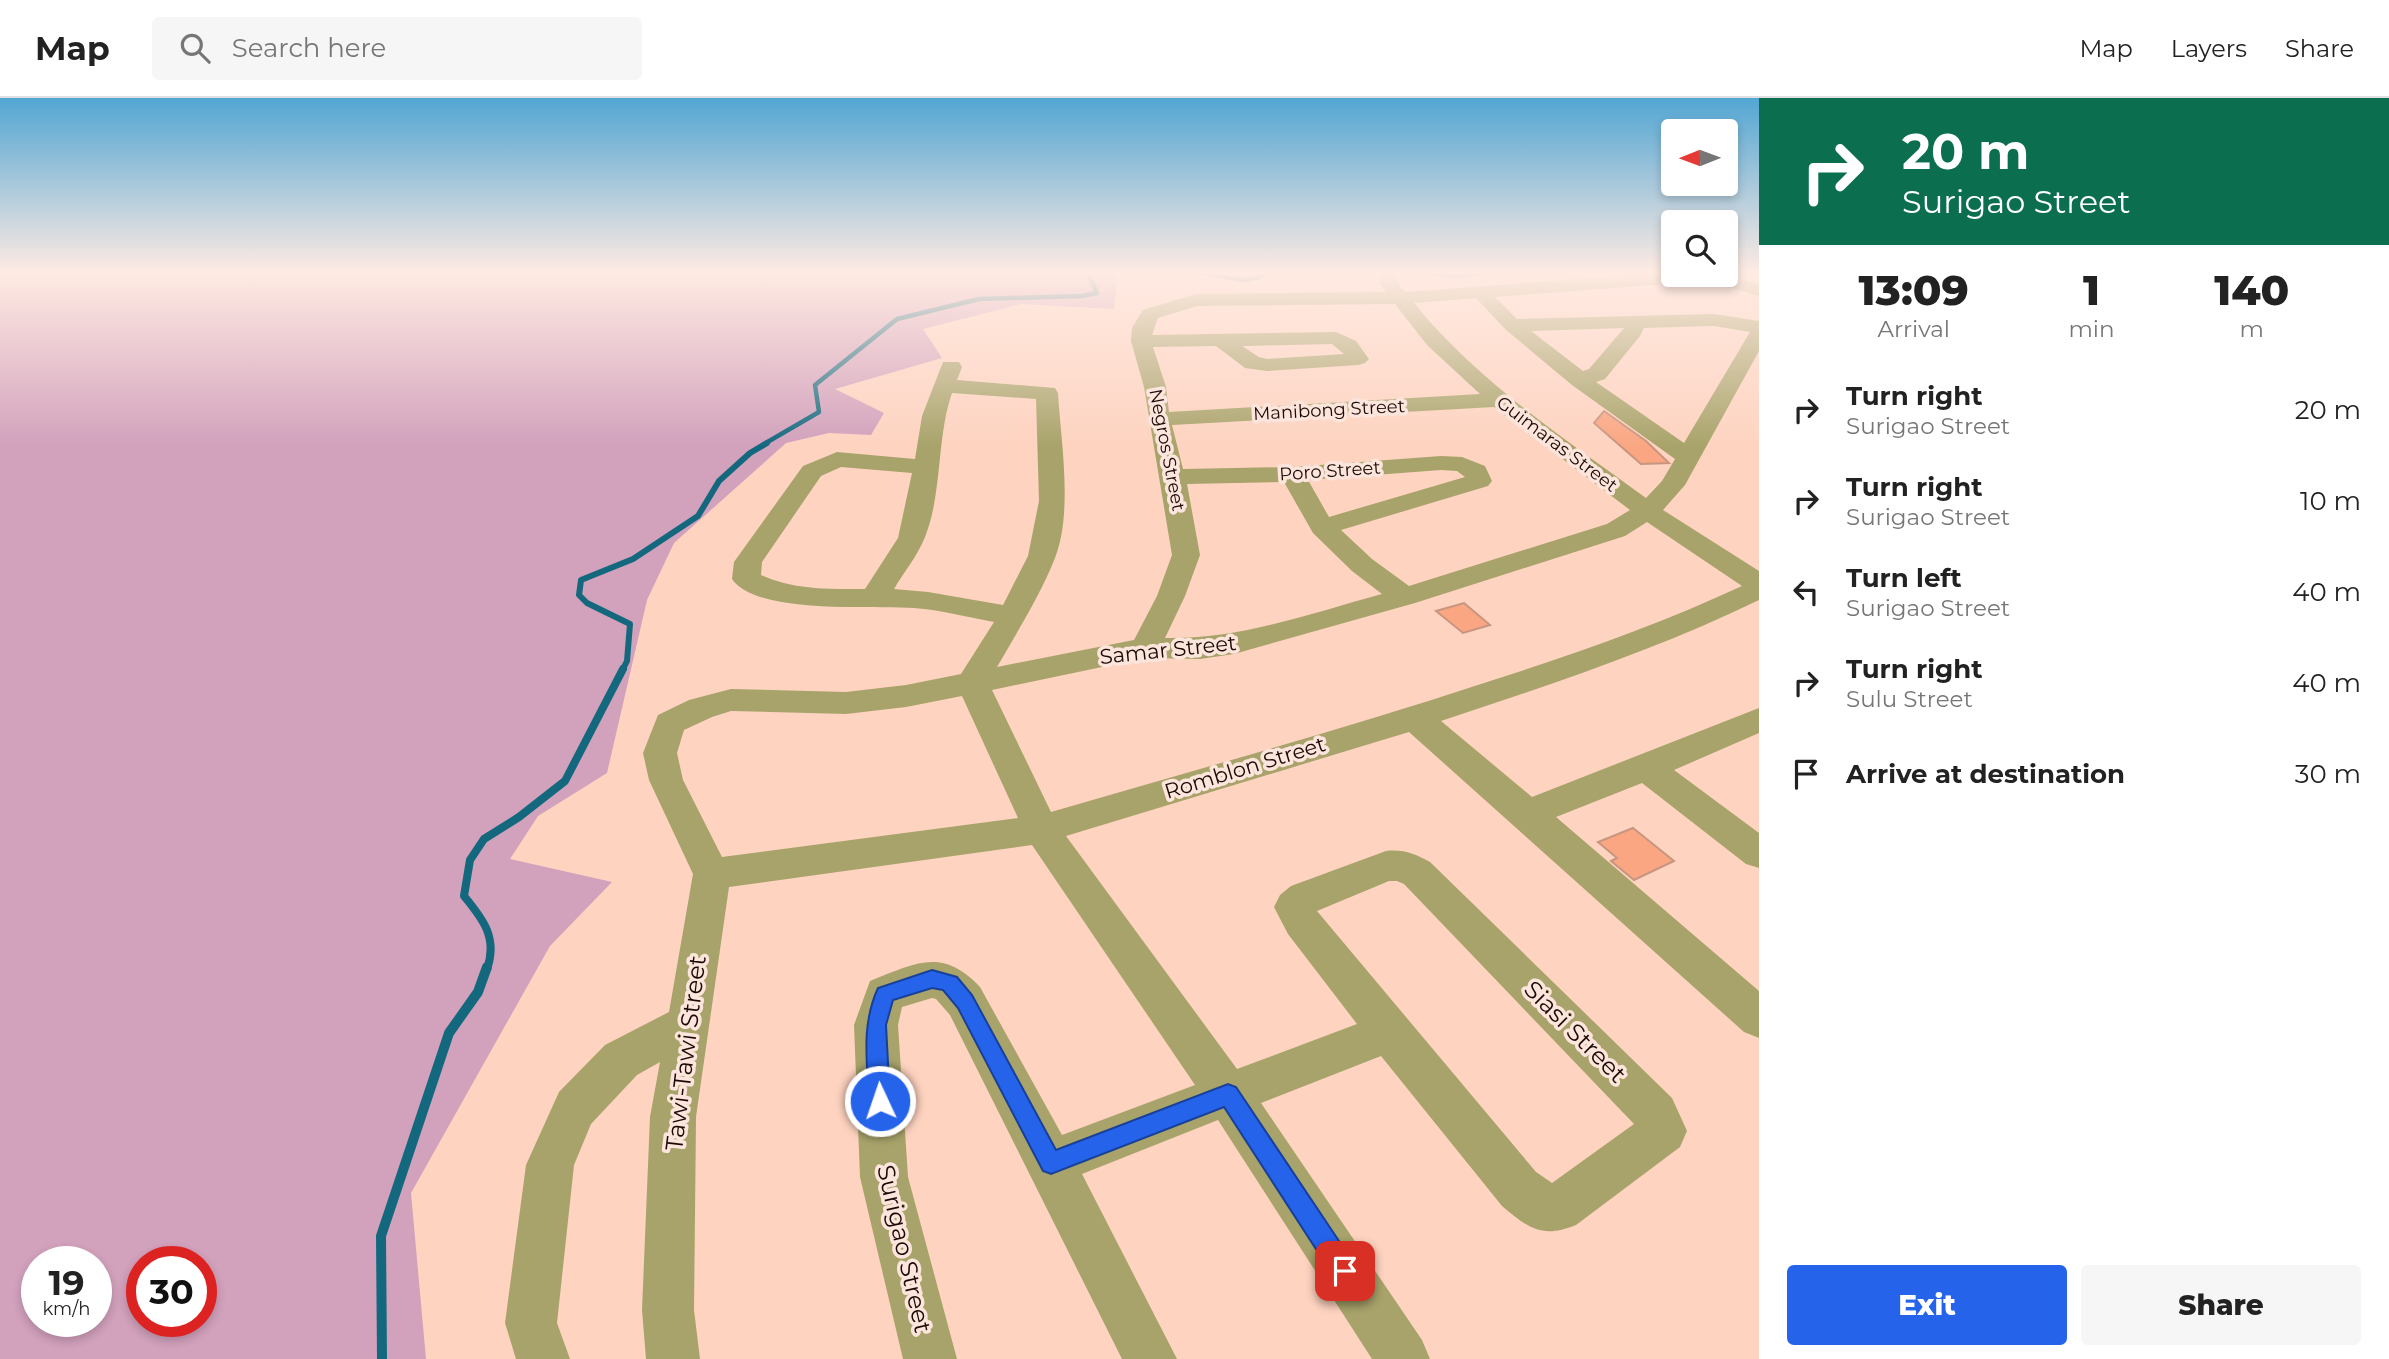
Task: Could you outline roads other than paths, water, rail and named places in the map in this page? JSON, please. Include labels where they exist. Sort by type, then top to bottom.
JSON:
[{"type":"street","points":[[1143,330],[1141,341],[1336,338],[1349,345],[1358,359],[1253,363],[1222,340]]},
{"type":"street","name":"Guimaras Street","points":[[1425,330],[1499,400],[1647,511],[1759,586]]},
{"type":"street","points":[[1518,330],[1636,424],[1689,457]]},
{"type":"street","points":[[1580,380],[1597,373],[1633,330]]},
{"type":"street","name":"Samar Street","points":[[712,874],[666,780],[660,753],[670,723],[701,708],[731,700],[846,703],[906,696],[1146,648],[1200,649],[1234,644],[1405,597],[1616,530],[1647,511],[1672,485],[1759,333]]},
{"type":"street","name":"Negros Street","points":[[1141,341],[1155,387],[1158,419],[1173,477],[1186,555],[1171,596],[1146,648]]},
{"type":"street","points":[[873,599],[911,538],[921,500],[933,416],[948,375],[1047,394],[1052,501],[1042,556],[1012,616],[972,682],[1041,829],[1228,1095],[1403,1359]]},
{"type":"street","name":"Manibong Street","points":[[1158,419],[1499,400]]},
{"type":"street","points":[[926,467],[837,459],[812,471],[748,562],[746,579],[766,591],[873,599],[913,599],[1012,616]]},
{"type":"street","name":"Poro Street","points":[[1173,477],[1292,474],[1441,463],[1462,464],[1476,471],[1479,481],[1322,527]]},
{"type":"street","points":[[1292,474],[1322,527],[1362,565],[1405,597]]},
{"type":"street","name":"Romblon Street","points":[[712,874],[1041,829],[1415,718],[1610,653],[1700,617],[1759,586]]},
{"type":"street","points":[[1415,718],[1759,1018]]},
{"type":"street","points":[[1527,813],[1646,768],[1759,720]]},
{"type":"street","points":[[1646,768],[1759,853]]},
{"type":"street","name":"Siasi Street","points":[[1402,865],[1417,873],[1656,1114],[1664,1131],[1559,1208],[1541,1208],[1519,1189],[1388,1032],[1302,922],[1294,907],[1305,898],[1386,866],[1402,865]]},
{"type":"street","name":"Tawi-Tawi Street","points":[[673,1359],[668,1310],[673,1117],[712,874]]},
{"type":"street","name":"Surigao Street","points":[[930,1359],[884,1177],[876,1025],[885,994],[932,979],[950,983],[965,1001],[1150,1359]]},
{"type":"street","points":[[543,1359],[531,1323],[550,1165],[575,1108],[621,1060],[686,1026]]},
{"type":"street","points":[[1051,1163],[1388,1032]]},
{"type":"waterway","points":[[764,444],[819,412],[815,385],[884,330]]},
{"type":"waterway","points":[[623,669],[627,661],[630,624],[587,603],[579,595],[581,580],[633,559],[698,516],[719,481],[750,453],[767,443]]},
{"type":"waterway","points":[[487,969],[490,938],[483,921],[464,896],[470,860],[484,839],[519,817],[565,781],[623,669]]},
{"type":"waterway","points":[[382,1359],[381,1236],[449,1033],[478,992],[487,967]]}]
